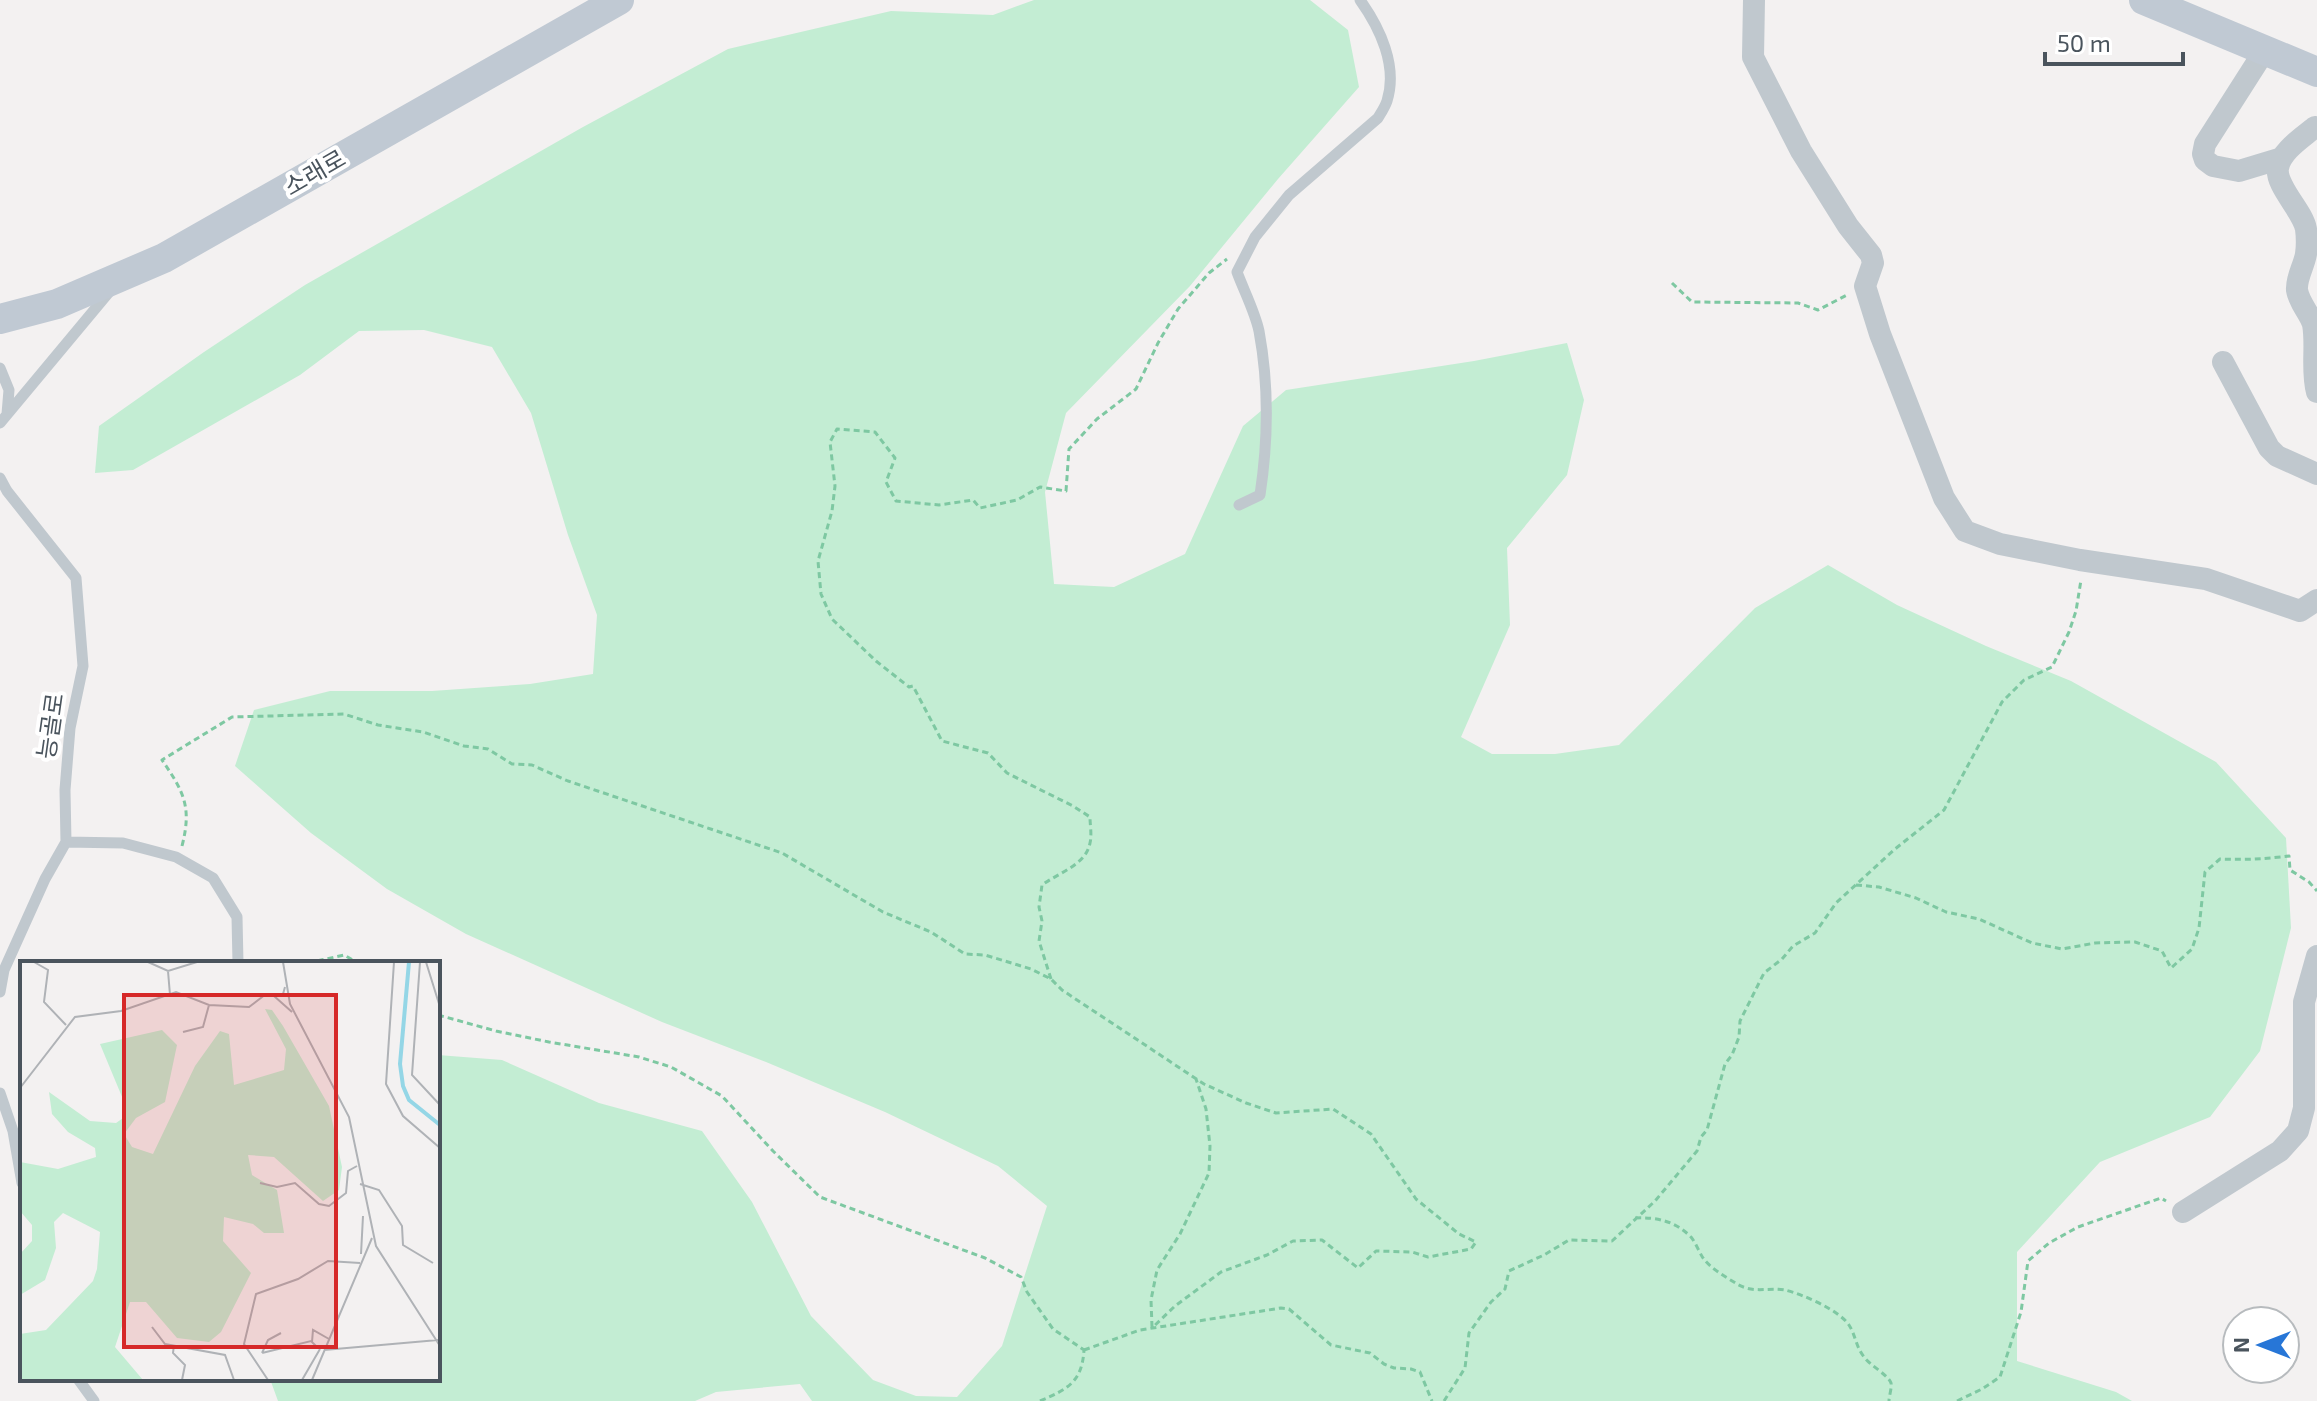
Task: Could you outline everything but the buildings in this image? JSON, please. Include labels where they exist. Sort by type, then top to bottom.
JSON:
[{"type":"main road","name":"소래로","points":[[0,319],[57,304],[164,258],[619,0]]},
{"type":"main road","points":[[2144,0],[2317,72]]},
{"type":"street","points":[[1754,0],[1753,57],[1801,151],[1848,226],[1871,255],[1873,263],[1865,286],[1880,334],[1944,498],[1965,531],[2000,544],[2080,560],[2206,579],[2300,611],[2317,600]]},
{"type":"street","points":[[2265,50],[2205,144],[2203,154],[2213,166],[2239,171],[2282,158]]},
{"type":"street","points":[[2316,127],[2291,148],[2278,169],[2279,179],[2306,227],[2306,255],[2297,290],[2312,323],[2317,346],[2317,392]]},
{"type":"street","points":[[2223,362],[2269,448],[2277,456],[2317,474]]},
{"type":"street","points":[[2183,1212],[2280,1151],[2298,1131],[2310,1069],[2304,1002],[2317,956]]},
{"type":"lane","points":[[1239,505],[1260,495],[1265,461],[1266,391],[1259,329],[1237,272],[1255,237],[1289,195],[1378,118],[1387,101],[1390,80],[1387,48],[1360,0]]},
{"type":"lane","points":[[3,419],[121,277]]},
{"type":"lane","points":[[0,368],[9,390],[3,419]]},
{"type":"lane","name":"능골로","points":[[0,478],[76,578],[83,666],[70,728],[65,790],[66,842]]},
{"type":"lane","points":[[0,992],[4,970],[45,879],[66,842],[123,843],[177,857],[213,878],[237,917],[238,961]]},
{"type":"lane","points":[[1,1096],[13,1131],[20,1171]]},
{"type":"lane","points":[[79,1381],[94,1401]]},
{"type":"path","points":[[1051,979],[1039,941],[1042,885],[1080,862],[1090,845],[1090,817],[1007,773],[988,753],[942,741],[913,686],[909,687],[876,661],[832,619],[821,594],[818,561],[832,511],[835,486],[830,442],[837,429],[875,432],[895,458],[886,482],[896,501],[939,505],[973,500],[980,508],[1017,500],[1040,487],[1066,491],[1069,449],[1097,419],[1136,389],[1178,309],[1209,273],[1255,237]]},
{"type":"path","points":[[1672,283],[1692,302],[1798,303],[1818,310],[1865,286]]},
{"type":"path","points":[[1444,1401],[1465,1368],[1469,1333],[1491,1302],[1505,1289],[1509,1271],[1569,1240],[1612,1241],[1655,1201],[1697,1151],[1701,1137],[1707,1130],[1725,1064],[1739,1037],[1740,1021],[1764,973],[1793,946],[1815,933],[1836,903],[1895,849],[1944,810],[2002,702],[2024,680],[2052,667],[2076,611],[2080,560]]},
{"type":"path","points":[[177,857],[183,843],[187,807],[176,781],[162,760],[232,717],[344,714],[378,725],[423,732],[464,746],[488,749],[512,764],[532,765],[568,781],[782,853],[883,912],[931,932],[965,954],[985,955],[1031,969],[1051,979],[1062,990],[1196,1079],[1246,1103],[1276,1113],[1333,1109],[1371,1134],[1416,1199],[1459,1234],[1476,1242],[1471,1249],[1428,1257],[1412,1252],[1376,1251],[1358,1268],[1322,1240],[1293,1241],[1267,1255],[1221,1272],[1175,1306],[1152,1328]]},
{"type":"path","points":[[1856,885],[1879,887],[1916,898],[1946,912],[1979,919],[2032,943],[2062,949],[2095,943],[2135,942],[2162,951],[2171,968],[2192,949],[2199,928],[2205,872],[2220,859],[2259,860],[2289,856],[2290,870],[2317,891]]},
{"type":"path","points":[[317,961],[344,955],[354,961]]},
{"type":"path","points":[[440,1016],[496,1031],[639,1057],[671,1067],[722,1096],[820,1197],[985,1258],[1021,1277],[1027,1292],[1053,1329],[1084,1350]]},
{"type":"path","points":[[1152,1328],[1151,1300],[1157,1270],[1180,1234],[1209,1173],[1206,1109],[1196,1079]]},
{"type":"path","points":[[1957,1401],[2000,1377],[2021,1312],[2028,1261],[2049,1243],[2078,1227],[2161,1198],[2183,1212]]},
{"type":"path","points":[[1635,1218],[1666,1219],[1691,1238],[1704,1260],[1738,1285],[1752,1291],[1783,1290],[1806,1297],[1839,1315],[1849,1325],[1867,1361],[1891,1382],[1889,1401]]},
{"type":"path","points":[[1084,1350],[1140,1330],[1289,1309],[1331,1345],[1370,1353],[1394,1368],[1420,1372],[1432,1401]]},
{"type":"path","points":[[1040,1401],[1068,1389],[1083,1368],[1084,1350]]},
{"type":"green space","points":[[1034,0],[1310,0],[1348,30],[1359,87],[1190,286],[1066,413],[1045,492],[1054,584],[1114,587],[1185,554],[1243,426],[1286,390],[1474,361],[1567,343],[1584,400],[1567,475],[1507,548],[1510,625],[1461,737],[1492,754],[1555,754],[1619,745],[1755,608],[1828,565],[1897,605],[2071,681],[2216,762],[2286,838],[2291,928],[2260,1051],[2210,1117],[2100,1162],[2017,1252],[2017,1361],[2116,1392],[2132,1401],[812,1401],[800,1384],[716,1392],[695,1401],[278,1401],[271,1381],[440,1381],[440,1055],[502,1060],[599,1103],[702,1131],[752,1202],[811,1316],[873,1380],[916,1396],[957,1397],[1002,1346],[1047,1206],[998,1166],[885,1112],[662,1022],[466,934],[387,889],[311,833],[235,766],[254,710],[330,691],[432,691],[530,684],[593,674],[597,615],[568,535],[531,413],[492,347],[424,330],[359,331],[300,375],[133,470],[95,473],[99,426],[204,352],[305,285],[583,127],[728,49],[891,11],[993,15]]}]
